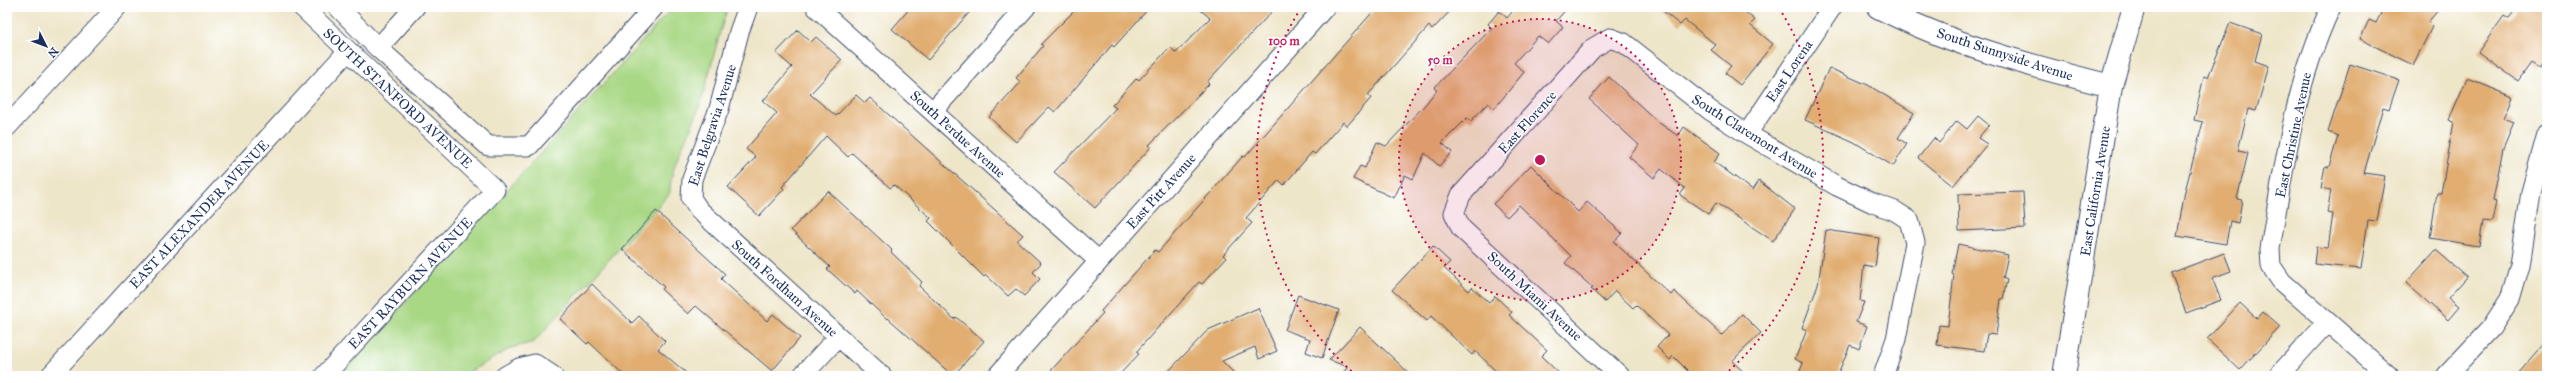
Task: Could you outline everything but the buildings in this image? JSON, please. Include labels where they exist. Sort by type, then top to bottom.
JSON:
[{"type":"street","points":[[7,126],[117,7]]},
{"type":"street","name":"SOUTH STANFORD AVENUE","points":[[302,7],[495,190]]},
{"type":"street","points":[[338,7],[378,48],[488,146],[529,146],[654,7]]},
{"type":"street","points":[[378,48],[415,7]]},
{"type":"street","name":"East Belgravia Avenue","points":[[691,198],[692,179],[719,109],[739,32],[748,7]]},
{"type":"street","name":"South Perdue Avenue","points":[[816,7],[1099,261]]},
{"type":"street","points":[[933,111],[1026,7]]},
{"type":"street","name":"East Pitt Avenue","points":[[997,376],[1325,7]]},
{"type":"street","name":"East Lorena","points":[[1747,134],[1832,7]]},
{"type":"street","name":"South Sunnyside Avenue","points":[[1878,7],[1956,42],[2033,66],[2111,86]]},
{"type":"street","name":"East California Avenue","points":[[2064,376],[2111,86],[2134,7]]},
{"type":"street","name":"East Christine Avenue","points":[[2327,322],[2282,282],[2271,266],[2270,249],[2299,91],[2319,33],[2331,7]]},
{"type":"street","name":"South Claremont Avenue","points":[[1610,38],[1624,43],[1711,111],[1747,134],[1837,186],[1873,203],[1895,211],[1910,220],[1914,243],[1896,339],[1883,376]]},
{"type":"street","name":"East Florence","points":[[1454,213],[1461,195],[1593,48],[1610,38]]},
{"type":"street","name":"EAST ALEXANDER AVENUE","points":[[50,376],[348,51]]},
{"type":"street","points":[[2446,376],[2491,328],[2510,299],[2520,265],[2531,192],[2547,134]]},
{"type":"street","name":"EAST RAYBURN AVENUE","points":[[324,376],[495,190]]},
{"type":"street","name":"South Fordham Avenue","points":[[691,198],[698,210],[882,376]]},
{"type":"street","name":"South Miami Avenue","points":[[1454,213],[1461,228],[1620,376]]},
{"type":"street","points":[[2278,376],[2327,322],[2389,376]]},
{"type":"street","points":[[802,376],[838,336]]},
{"type":"street","points":[[505,376],[520,368],[535,364],[553,376]]},
{"type":"green space","points":[[673,7],[728,7],[698,110],[676,161],[670,193],[534,342],[511,348],[462,376],[339,376]]}]
